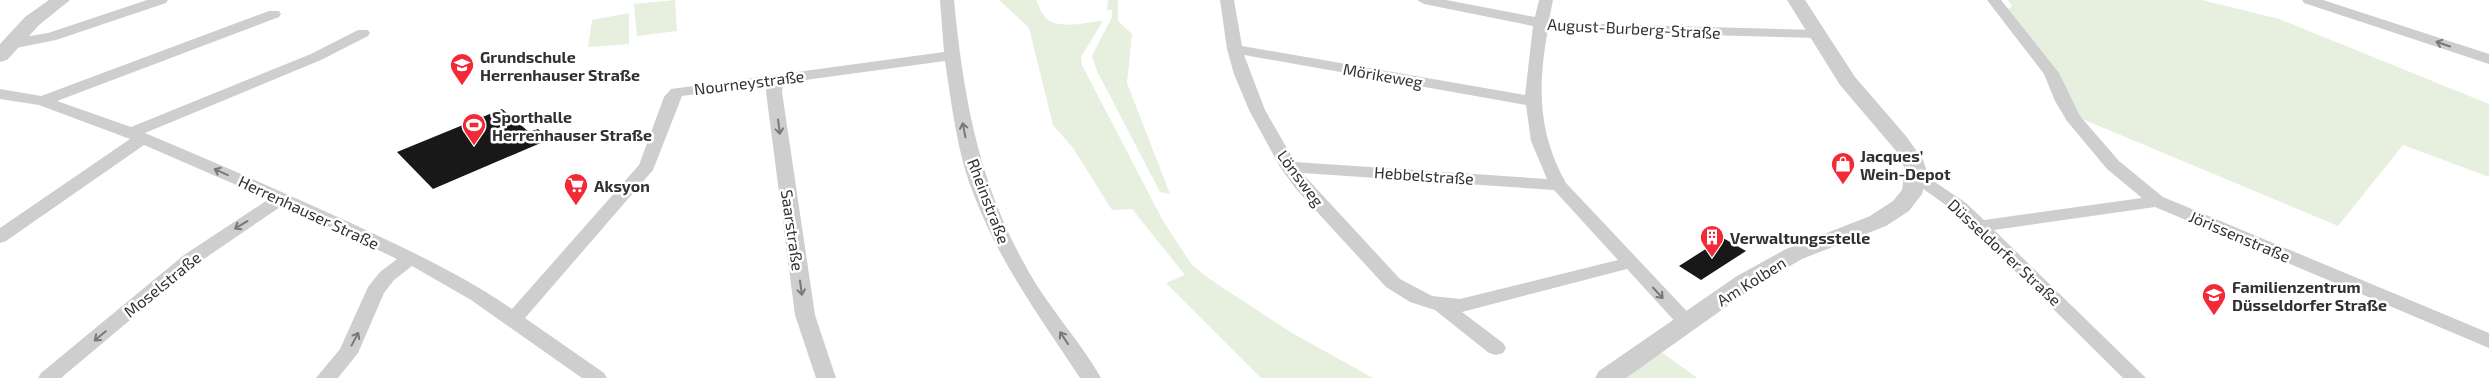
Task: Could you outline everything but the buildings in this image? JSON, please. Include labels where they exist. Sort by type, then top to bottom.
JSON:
[{"type":"street","points":[[5,50],[32,21],[62,0]]},
{"type":"street","points":[[5,50],[58,35],[161,0]]},
{"type":"street","name":"Rheinstraße","points":[[947,0],[952,56],[965,132],[988,208],[1016,267],[1092,378]]},
{"type":"street","name":"Lönsweg","points":[[1227,0],[1235,49],[1257,110],[1288,167],[1302,185],[1393,283],[1422,301],[1443,306],[1474,304],[1630,263]]},
{"type":"street","name":"August-Burberg-Straße","points":[[1424,0],[1562,27],[1668,32],[1816,34]]},
{"type":"street","points":[[1546,0],[1541,23],[1531,101],[1539,145],[1545,162],[1559,186],[1687,322]]},
{"type":"street","points":[[1796,0],[1816,34],[1857,94],[1914,163],[1917,178]]},
{"type":"street","points":[[1994,0],[2051,73],[2063,101],[2073,118],[2113,165],[2157,201]]},
{"type":"street","points":[[2309,0],[2489,59]]},
{"type":"street","points":[[42,101],[274,14]]},
{"type":"street","points":[[0,237],[136,135],[316,57],[363,32]]},
{"type":"street","name":"Mörikeweg","points":[[1235,49],[1531,101]]},
{"type":"street","name":"Nourneystraße","points":[[514,319],[647,166],[672,97],[677,92],[952,56]]},
{"type":"street","name":"Saarstraße","points":[[776,79],[774,92],[805,315],[826,378]]},
{"type":"street","name":"Herrenhauser Straße","points":[[0,94],[42,101],[136,135],[282,198],[411,258],[478,295],[514,319],[585,375]]},
{"type":"street","name":"Hebbelstraße","points":[[1288,167],[1446,176],[1559,186]]},
{"type":"street","name":"Düsseldorfer Straße","points":[[1917,178],[1954,202],[2136,378]]},
{"type":"street","name":"Am Kolben","points":[[1608,378],[1687,322],[1796,254],[1892,213],[1907,201],[1917,178]]},
{"type":"street","name":"Moselstraße","points":[[48,378],[191,259],[224,235],[282,198]]},
{"type":"street","points":[[1979,226],[2157,201]]},
{"type":"street","name":"Jörissenstraße","points":[[2157,201],[2489,342]]},
{"type":"street","points":[[326,378],[348,353],[375,291],[387,276],[411,258]]},
{"type":"street","name":"Lönsweg","points":[[1443,306],[1496,348]]},
{"type":"green space","points":[[675,0],[677,31],[637,36],[634,4]]},
{"type":"green space","points":[[999,0],[1036,0],[1046,18],[1058,24],[1070,25],[1103,21],[1081,57],[1082,65],[1163,221],[1192,265],[1211,280],[1292,333],[1373,378],[1261,378],[1166,283],[1185,275],[1132,209],[1112,210],[1073,148],[1053,125],[1029,28]]},
{"type":"green space","points":[[1108,0],[1118,0],[1118,21],[1132,34],[1127,83],[1170,194],[1160,192],[1097,71],[1092,56],[1112,17],[1112,10],[1107,10]]},
{"type":"green space","points":[[2008,0],[2202,0],[2279,19],[2489,104],[2489,177],[2403,145],[2338,226],[2080,118],[2008,9],[2012,6]]},
{"type":"green space","points":[[629,13],[629,44],[588,47],[592,20]]},
{"type":"green space","points":[[1660,351],[1697,378],[1625,378]]},
{"type":"place","name":"Grundschule Herrenhauser Straße","points":[[462,86]]},
{"type":"place","name":"Sporthalle Herrenhauser Straße","points":[[474,146]]},
{"type":"place","name":"Jacques’ Wein-Depot","points":[[1843,185]]},
{"type":"place","name":"Aksyon","points":[[576,206]]},
{"type":"place","name":"Verwaltungsstelle","points":[[1712,258]]},
{"type":"place","name":"Familienzentrum Düsseldorfer Straße","points":[[2214,316]]}]
